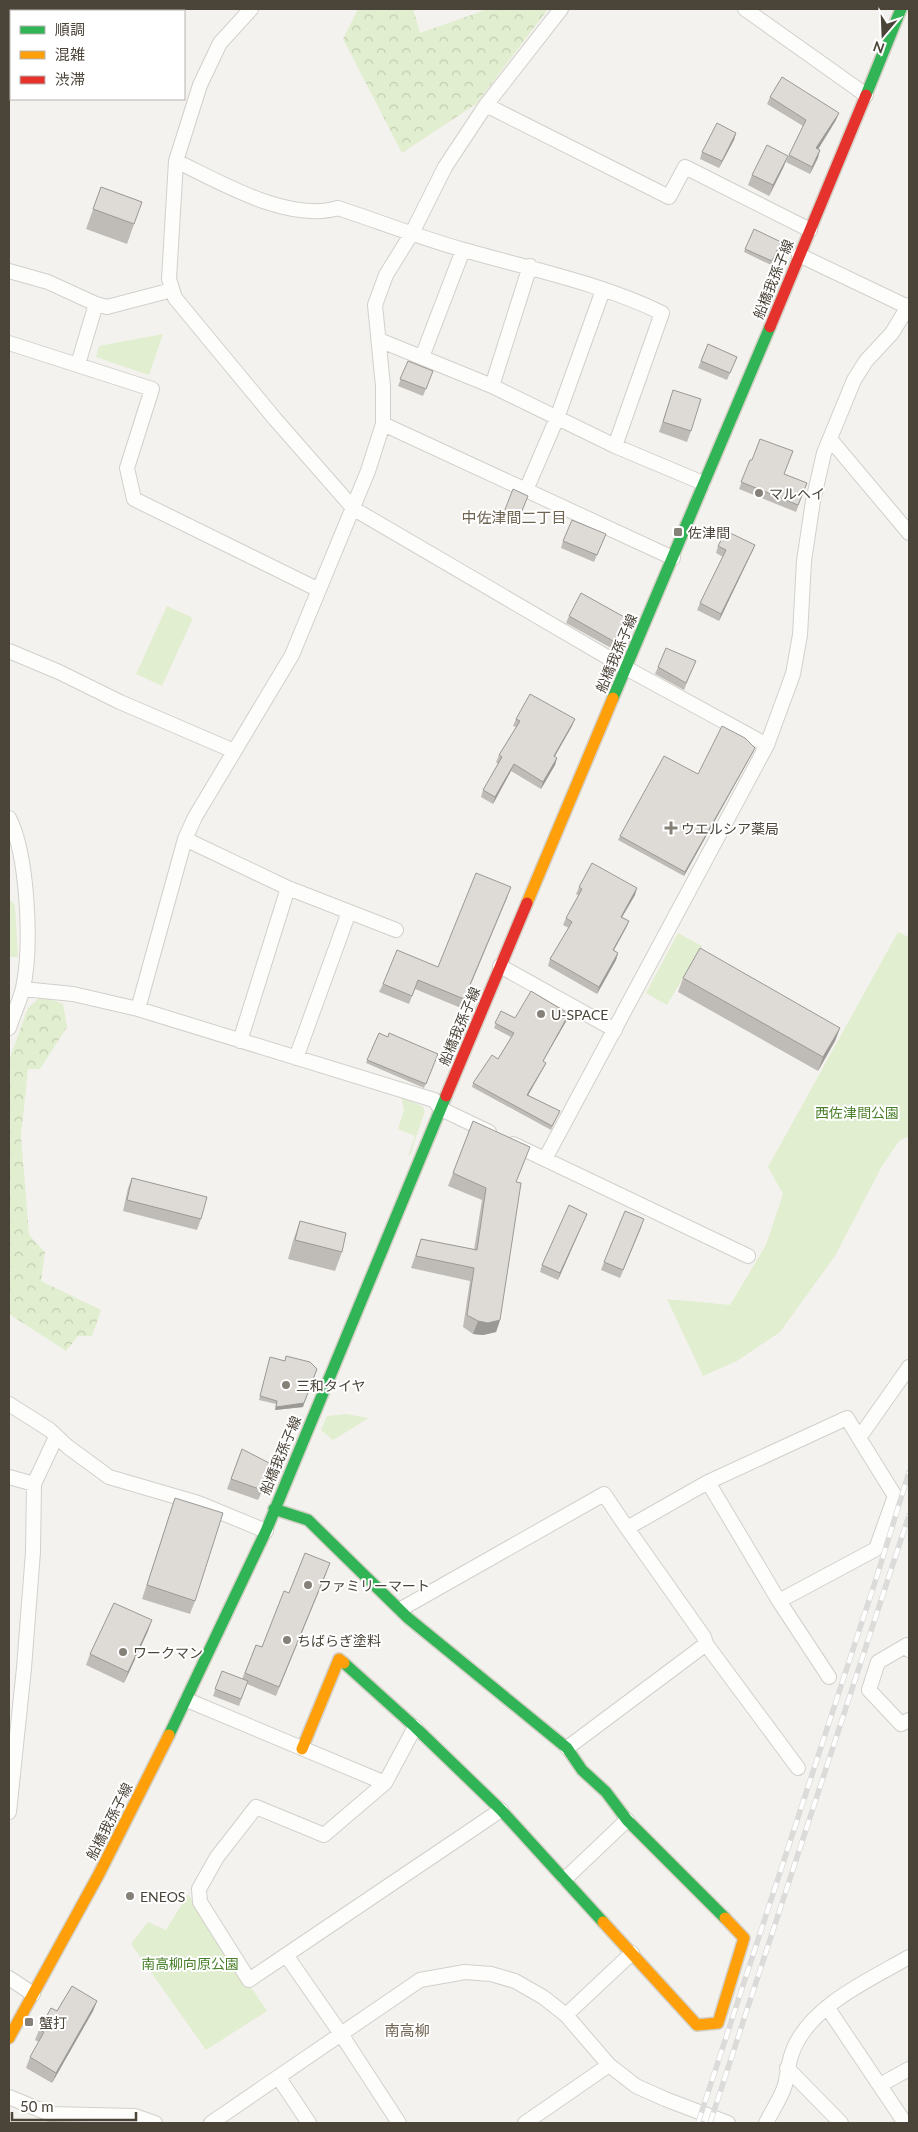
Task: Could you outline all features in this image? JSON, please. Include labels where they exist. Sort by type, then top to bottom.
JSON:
[{"type":"main road","name":"船橋我孫子線","points":[[9,2038],[98,1874],[187,1700],[266,1531],[500,966],[673,558],[901,9]]},
{"type":"main road","points":[[274,1509],[308,1520],[434,1641],[567,1748],[582,1770],[606,1792],[627,1820],[744,1938],[718,2023],[697,2025],[501,1810],[415,1727],[339,1659],[302,1749]]},
{"type":"street","points":[[251,9],[220,43],[200,85],[176,161],[169,279],[175,298],[354,510],[626,668],[767,745]]},
{"type":"street","points":[[138,1010],[185,839],[195,817],[292,655],[354,510],[368,471],[383,424],[383,386],[375,305],[386,275],[412,233],[445,166],[486,105],[561,9]]},
{"type":"street","points":[[745,9],[866,95]]},
{"type":"street","points":[[486,105],[669,197],[685,168],[810,230]]},
{"type":"street","points":[[176,161],[264,203],[328,211],[338,208],[464,250],[530,266],[631,298],[662,313],[615,446]]},
{"type":"street","points":[[422,357],[464,250]]},
{"type":"street","points":[[545,1159],[767,745],[793,674],[800,635],[804,561],[813,501],[824,453],[854,380],[866,361],[892,333],[908,306],[799,255]]},
{"type":"street","points":[[492,386],[530,266]]},
{"type":"street","points":[[9,271],[48,282],[96,304],[107,307],[172,290]]},
{"type":"street","points":[[526,490],[557,418],[603,290]]},
{"type":"street","points":[[78,364],[96,304]]},
{"type":"street","points":[[378,340],[492,386],[615,446],[704,483]]},
{"type":"street","points":[[9,343],[152,389],[127,468],[134,499],[319,590]]},
{"type":"street","points":[[383,424],[673,558]]},
{"type":"street","points":[[830,439],[909,533]]},
{"type":"street","points":[[9,651],[234,751]]},
{"type":"street","points":[[9,818],[15,829],[22,856],[28,957],[23,988],[9,1028]]},
{"type":"street","points":[[185,839],[288,888],[396,930]]},
{"type":"street","points":[[240,1041],[288,888]]},
{"type":"street","points":[[296,1058],[349,912]]},
{"type":"street","points":[[500,966],[615,1030]]},
{"type":"street","points":[[23,988],[73,994],[138,1010],[434,1100],[441,1109],[748,1256]]},
{"type":"street","points":[[859,1438],[909,1367]]},
{"type":"street","points":[[9,1404],[50,1430],[109,1477],[198,1502],[266,1531]]},
{"type":"street","points":[[627,1528],[708,1482],[847,1418],[895,1496],[876,1549],[779,1601]]},
{"type":"street","points":[[9,1812],[24,1668],[33,1552],[34,1484],[56,1436]]},
{"type":"street","points":[[9,1478],[34,1484]]},
{"type":"street","points":[[708,1482],[779,1601],[829,1677]]},
{"type":"street","points":[[401,1610],[604,1494],[704,1638],[706,1644],[798,1768]]},
{"type":"street","points":[[567,1748],[706,1644]]},
{"type":"street","points":[[909,1650],[907,1645],[878,1662],[870,1690],[901,1724],[909,1720]]},
{"type":"street","points":[[187,1700],[385,1783]]},
{"type":"street","points":[[415,1727],[385,1783],[324,1835],[256,1808],[217,1857],[199,1889],[200,1902],[249,1980],[501,1810]]},
{"type":"street","points":[[565,1880],[627,1820]]},
{"type":"street","points":[[566,2015],[632,1953]]},
{"type":"street","points":[[286,1955],[341,2034],[399,2123]]},
{"type":"street","points":[[766,2123],[785,2085],[787,2068],[794,2047],[805,2031],[827,2007],[909,1957]]},
{"type":"street","points":[[211,2123],[420,1980],[465,1972],[491,1974],[515,1981],[543,1997],[566,2015],[609,2065],[636,2086],[728,2123]]},
{"type":"street","points":[[9,1978],[33,1994]]},
{"type":"street","points":[[827,2007],[905,2123]]},
{"type":"street","points":[[525,2123],[609,2065]]},
{"type":"street","points":[[787,2068],[841,2123]]},
{"type":"street","points":[[880,2085],[909,2069]]},
{"type":"street","points":[[279,2078],[309,2123]]},
{"type":"street","points":[[9,2097],[50,2114],[135,2116],[155,2123]]},
{"type":"street","points":[[687,2123],[692,2109]]},
{"type":"green space","points":[[358,9],[413,9],[420,33],[488,9],[548,9],[476,104],[402,153],[343,39]]},
{"type":"green space","points":[[163,334],[149,375],[96,357],[99,346]]},
{"type":"green space","points":[[167,606],[193,618],[162,686],[136,674]]},
{"type":"green space","points":[[9,899],[15,905],[18,957],[9,957]]},
{"type":"green space","name":"西佐津間公園","points":[[898,932],[909,937],[909,1136],[899,1141],[882,1166],[835,1256],[780,1332],[737,1361],[703,1376],[667,1299],[730,1305],[766,1245],[783,1194],[768,1167]]},
{"type":"green space","points":[[678,933],[702,946],[667,1005],[646,993]]},
{"type":"green space","points":[[41,996],[63,1004],[67,1027],[40,1069],[28,1069],[21,1136],[29,1235],[45,1252],[41,1281],[101,1310],[92,1336],[78,1336],[66,1351],[9,1314],[9,1060],[28,1008]]},
{"type":"green space","points":[[401,1097],[422,1106],[425,1111],[410,1155],[408,1156],[415,1136],[398,1129],[404,1110]]},
{"type":"green space","points":[[346,1414],[369,1418],[333,1440],[321,1430],[327,1416]]},
{"type":"green space","name":"南高柳向原公園","points":[[188,1894],[267,2011],[206,2050],[131,1944],[148,1922],[166,1930]]},
{"type":"building","points":[[782,77],[839,113],[816,148],[820,150],[812,167],[789,155],[806,120],[770,97]]},
{"type":"building","points":[[717,123],[736,133],[722,161],[702,152]]},
{"type":"building","points":[[767,145],[788,156],[773,185],[752,175]]},
{"type":"building","points":[[101,187],[142,202],[134,224],[93,209]]},
{"type":"building","points":[[754,229],[781,242],[772,261],[745,249]]},
{"type":"building","points":[[708,344],[737,357],[730,373],[701,361]]},
{"type":"building","points":[[408,361],[433,371],[426,389],[400,379]]},
{"type":"building","points":[[673,390],[701,399],[691,431],[663,422]]},
{"type":"building","points":[[760,439],[793,451],[784,474],[807,483],[798,505],[741,482]]},
{"type":"building","points":[[513,489],[528,496],[519,518],[504,512]]},
{"type":"building","points":[[572,520],[606,534],[597,555],[563,541]]},
{"type":"building","points":[[726,531],[755,545],[721,614],[700,603],[726,550],[718,546]]},
{"type":"building","points":[[581,593],[626,618],[613,641],[569,616]]},
{"type":"building","points":[[666,648],[696,661],[686,683],[658,667]]},
{"type":"building","points":[[530,694],[575,719],[554,756],[557,758],[543,782],[514,764],[495,797],[483,790],[502,757],[499,755],[520,721],[516,719]]},
{"type":"building","points":[[722,726],[745,738],[755,748],[685,872],[620,836],[664,756],[698,774]]},
{"type":"building","points":[[592,863],[637,888],[621,917],[629,921],[613,950],[618,953],[599,987],[550,959],[572,922],[566,918],[582,889],[579,887]]},
{"type":"building","points":[[476,873],[511,887],[464,999],[418,980],[412,996],[383,984],[397,950],[438,967]]},
{"type":"building","points":[[700,948],[840,1028],[823,1057],[683,978]]},
{"type":"building","points":[[531,991],[569,1014],[543,1061],[546,1063],[527,1095],[560,1111],[552,1126],[473,1083],[492,1055],[498,1059],[514,1033],[495,1023],[501,1011],[515,1018]]},
{"type":"building","points":[[379,1033],[388,1037],[389,1033],[438,1054],[426,1084],[367,1060]]},
{"type":"building","points":[[473,1121],[530,1147],[516,1182],[521,1183],[500,1320],[488,1323],[478,1321],[467,1315],[474,1268],[416,1256],[421,1239],[477,1250],[486,1188],[453,1173]]},
{"type":"building","points":[[132,1178],[207,1197],[201,1219],[127,1200]]},
{"type":"building","points":[[569,1205],[587,1214],[560,1273],[542,1265]]},
{"type":"building","points":[[625,1211],[644,1219],[623,1270],[604,1262]]},
{"type":"building","points":[[300,1221],[346,1233],[342,1252],[295,1240]]},
{"type":"building","points":[[286,1356],[310,1362],[317,1369],[304,1403],[276,1407],[277,1401],[260,1396],[270,1357],[285,1361]]},
{"type":"building","points":[[242,1449],[273,1465],[262,1490],[231,1479]]},
{"type":"building","points":[[175,1498],[223,1513],[195,1601],[147,1585]]},
{"type":"building","points":[[305,1553],[330,1563],[279,1687],[245,1673],[256,1645],[262,1647],[284,1591],[289,1593]]},
{"type":"building","points":[[114,1603],[152,1620],[128,1672],[90,1654]]},
{"type":"building","points":[[222,1671],[248,1681],[241,1699],[215,1689]]},
{"type":"building","points":[[72,1986],[97,2001],[56,2073],[30,2057],[44,2032],[39,2030],[51,2008],[57,2011]]},
{"type":"railway","points":[[698,2123],[877,1576],[909,1472]]},
{"type":"railway","points":[[710,2123],[909,1515]]},
{"type":"traffic: fast","points":[[866,95],[901,9]]},
{"type":"traffic: fast","points":[[613,698],[770,327]]},
{"type":"traffic: fast","points":[[169,1735],[266,1531],[446,1096]]},
{"type":"traffic: fast","points":[[274,1509],[308,1520],[408,1618],[567,1748],[582,1770],[606,1792],[627,1820],[725,1918]]},
{"type":"traffic: fast","points":[[344,1663],[415,1727],[501,1810],[603,1922]]},
{"type":"traffic: slow","points":[[527,903],[613,698]]},
{"type":"traffic: slow","points":[[302,1749],[339,1659],[344,1663]]},
{"type":"traffic: slow","points":[[9,2038],[99,1874],[169,1735]]},
{"type":"traffic: slow","points":[[603,1922],[697,2025],[718,2023],[744,1938],[725,1918]]},
{"type":"traffic: jam","points":[[770,327],[866,95]]},
{"type":"traffic: jam","points":[[446,1096],[527,903]]},
{"type":"place","name":"マルヘイ","points":[[759,493]]},
{"type":"place","name":"佐津間","points":[[678,532]]},
{"type":"place","name":"ウエルシア薬局","points":[[671,828]]},
{"type":"place","name":"U-SPACE","points":[[541,1014]]},
{"type":"place","name":"三和タイヤ","points":[[286,1385]]},
{"type":"place","name":"ファミリーマート","points":[[308,1585]]},
{"type":"place","name":"ちばらぎ塗料","points":[[287,1640]]},
{"type":"place","name":"ワークマン","points":[[123,1652]]},
{"type":"place","name":"ENEOS","points":[[130,1896]]},
{"type":"place","name":"蟹打","points":[[29,2022]]},
{"type":"district","name":"中佐津間二丁目","points":[[514,517]]},
{"type":"district","name":"南高柳","points":[[407,2030]]}]
